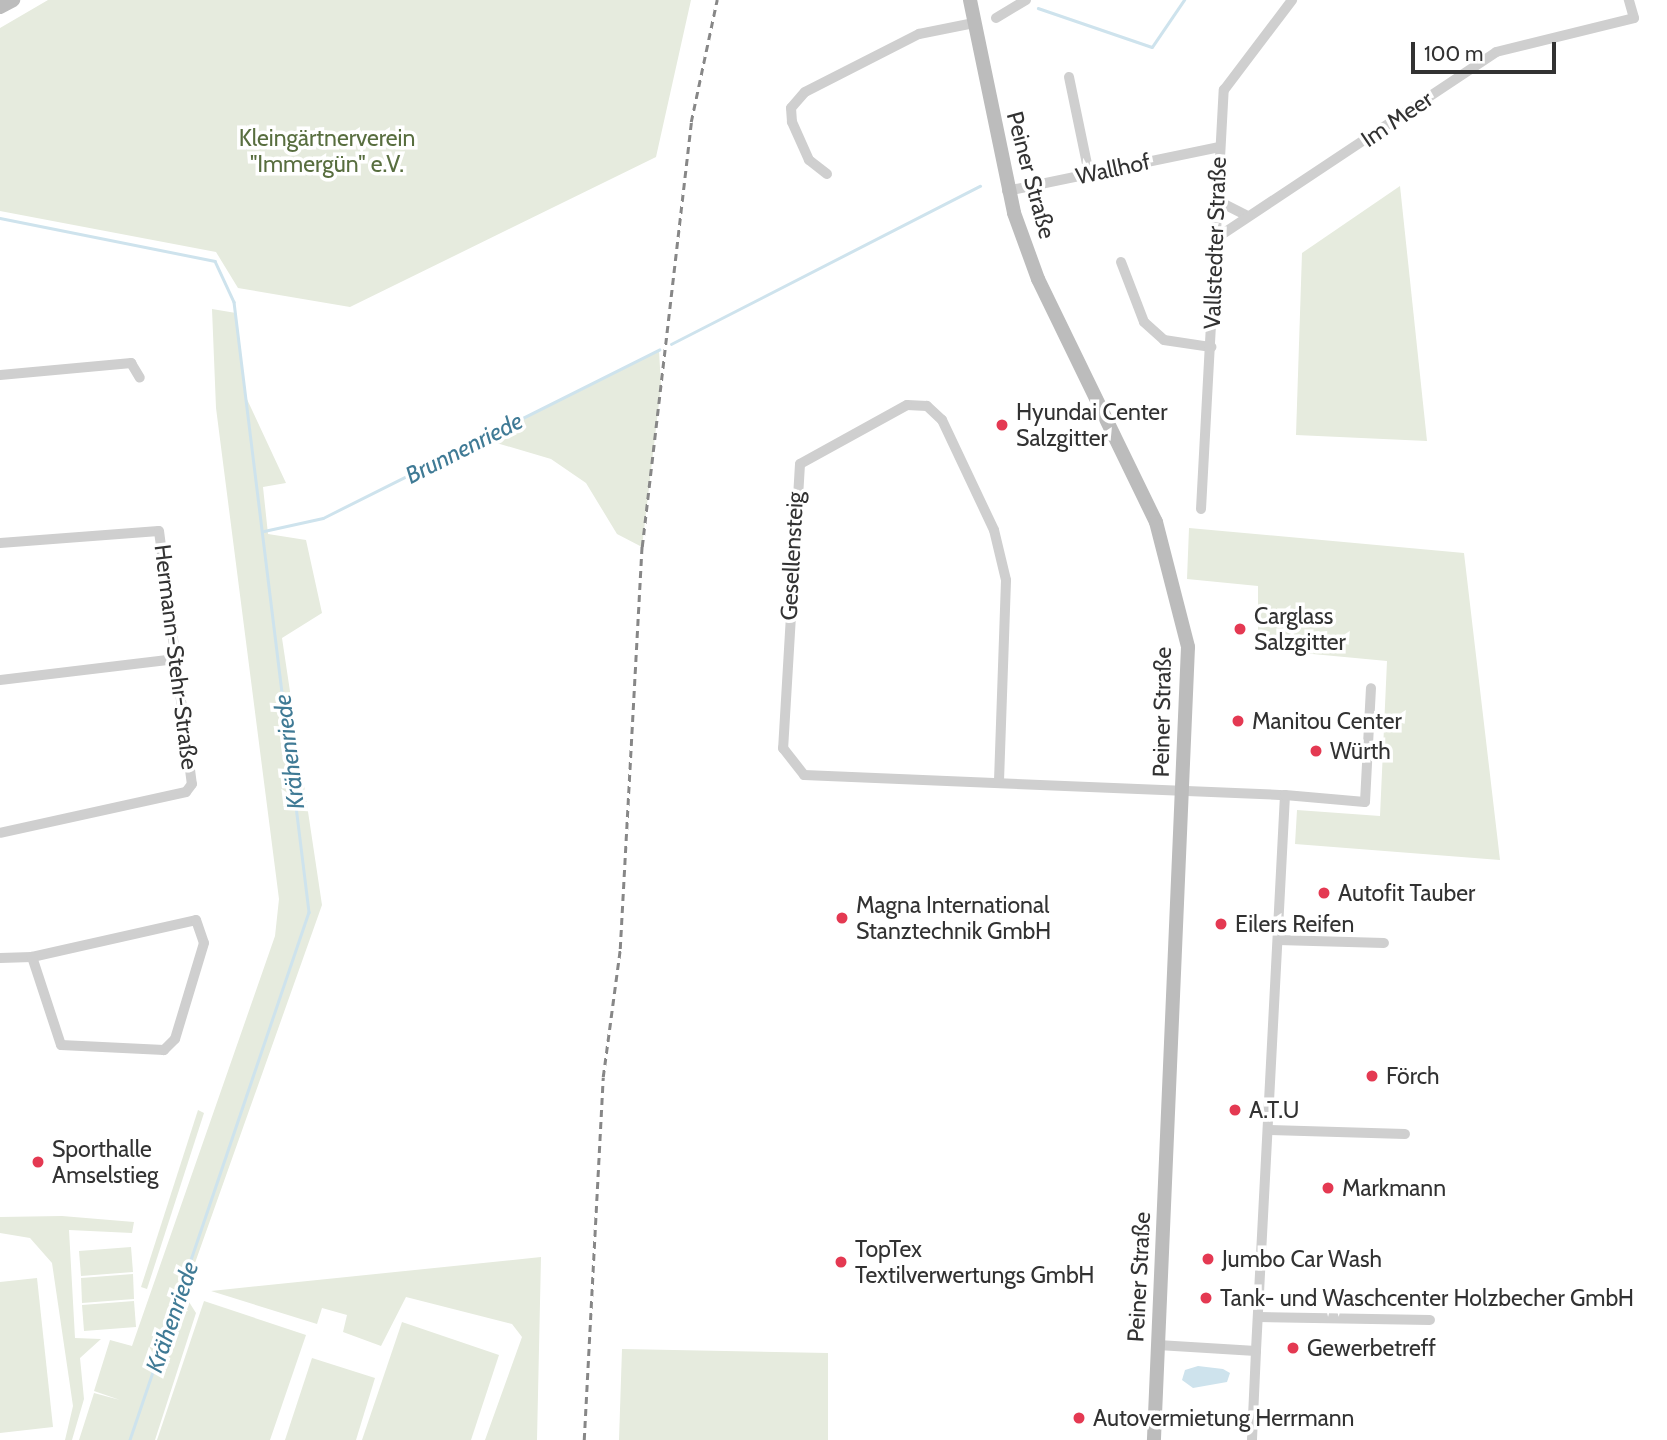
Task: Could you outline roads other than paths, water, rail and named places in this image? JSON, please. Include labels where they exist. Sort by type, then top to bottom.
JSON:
[{"type":"main road","points":[[0,7],[13,0]]},
{"type":"main road","name":"Peiner Straße","points":[[970,0],[1007,191],[1038,279],[1167,552],[1190,676],[1154,1440]]},
{"type":"street","points":[[996,18],[1026,0]]},
{"type":"street","name":"Vallstedter Straße","points":[[1201,509],[1220,202],[1219,147],[1227,82],[1292,0]]},
{"type":"street","name":"Im Meer","points":[[1218,237],[1496,52],[1634,18],[1629,0]]},
{"type":"street","points":[[827,174],[809,160],[792,122],[791,108],[805,92],[919,34],[974,23]]},
{"type":"street","points":[[1069,77],[1089,174]]},
{"type":"street","name":"Wallhof","points":[[1007,191],[1219,147]]},
{"type":"street","points":[[1220,202],[1248,216]]},
{"type":"street","points":[[1121,262],[1144,322],[1164,340],[1211,347]]},
{"type":"street","points":[[0,375],[131,363],[140,378]]},
{"type":"street","name":"Gesellensteig","points":[[999,781],[1006,580],[994,530],[942,420],[927,406],[907,405],[800,464],[783,748],[804,775],[999,781],[1364,802],[1371,688]]},
{"type":"street","name":"Hermann-Stehr-Straße","points":[[0,543],[153,529],[161,536],[191,790],[0,833]]},
{"type":"street","points":[[0,680],[176,659]]},
{"type":"street","points":[[1252,1440],[1270,1130],[1285,796]]},
{"type":"street","points":[[0,958],[32,957],[196,920],[204,949],[175,1039],[164,1050],[61,1045],[32,957]]},
{"type":"street","points":[[1278,940],[1384,943]]},
{"type":"street","points":[[1270,1130],[1405,1134]]},
{"type":"street","points":[[1259,1317],[1430,1320]]},
{"type":"street","points":[[1158,1345],[1256,1351]]},
{"type":"water","points":[[1198,1366],[1223,1369],[1230,1373],[1227,1382],[1193,1388],[1182,1380],[1185,1370]]},
{"type":"waterway","name":"Brunnenriede","points":[[1038,8],[1152,47],[1184,0]]},
{"type":"waterway","name":"Brunnenriede","points":[[671,344],[980,186]]},
{"type":"waterway","name":"Krähenriede","points":[[0,218],[215,261],[234,302],[309,912],[130,1440]]},
{"type":"waterway","name":"Brunnenriede","points":[[264,531],[323,518],[659,350]]},
{"type":"railway","points":[[584,1440],[603,1077],[620,949],[642,547],[691,122],[717,0]]},
{"type":"place","name":"Hyundai Center Salzgitter","points":[[1002,425]]},
{"type":"place","name":"Carglass Salzgitter","points":[[1240,629]]},
{"type":"place","name":"Manitou Center","points":[[1238,721]]},
{"type":"place","name":"Würth","points":[[1316,751]]},
{"type":"place","name":"Autofit Tauber","points":[[1324,893]]},
{"type":"place","name":"Magna International Stanztechnik GmbH","points":[[842,918]]},
{"type":"place","name":"Eilers Reifen","points":[[1221,924]]},
{"type":"place","name":"Förch","points":[[1372,1076]]},
{"type":"place","name":"A.T.U","points":[[1235,1110]]},
{"type":"place","name":"Sporthalle Amselstieg","points":[[38,1162]]},
{"type":"place","name":"Markmann","points":[[1328,1188]]},
{"type":"place","name":"Jumbo Car Wash","points":[[1208,1259]]},
{"type":"place","name":"TopTex Textilverwertungs GmbH","points":[[841,1262]]},
{"type":"place","name":"Tank- und Waschcenter Holzbecher GmbH","points":[[1206,1298]]},
{"type":"place","name":"Gewerbetreff","points":[[1293,1348]]},
{"type":"place","name":"Autovermietung Herrmann","points":[[1079,1418]]},
{"type":"park label","name":"Kleingärtnerverein \"Immergün\" e.V.","points":[[327,151]]}]
